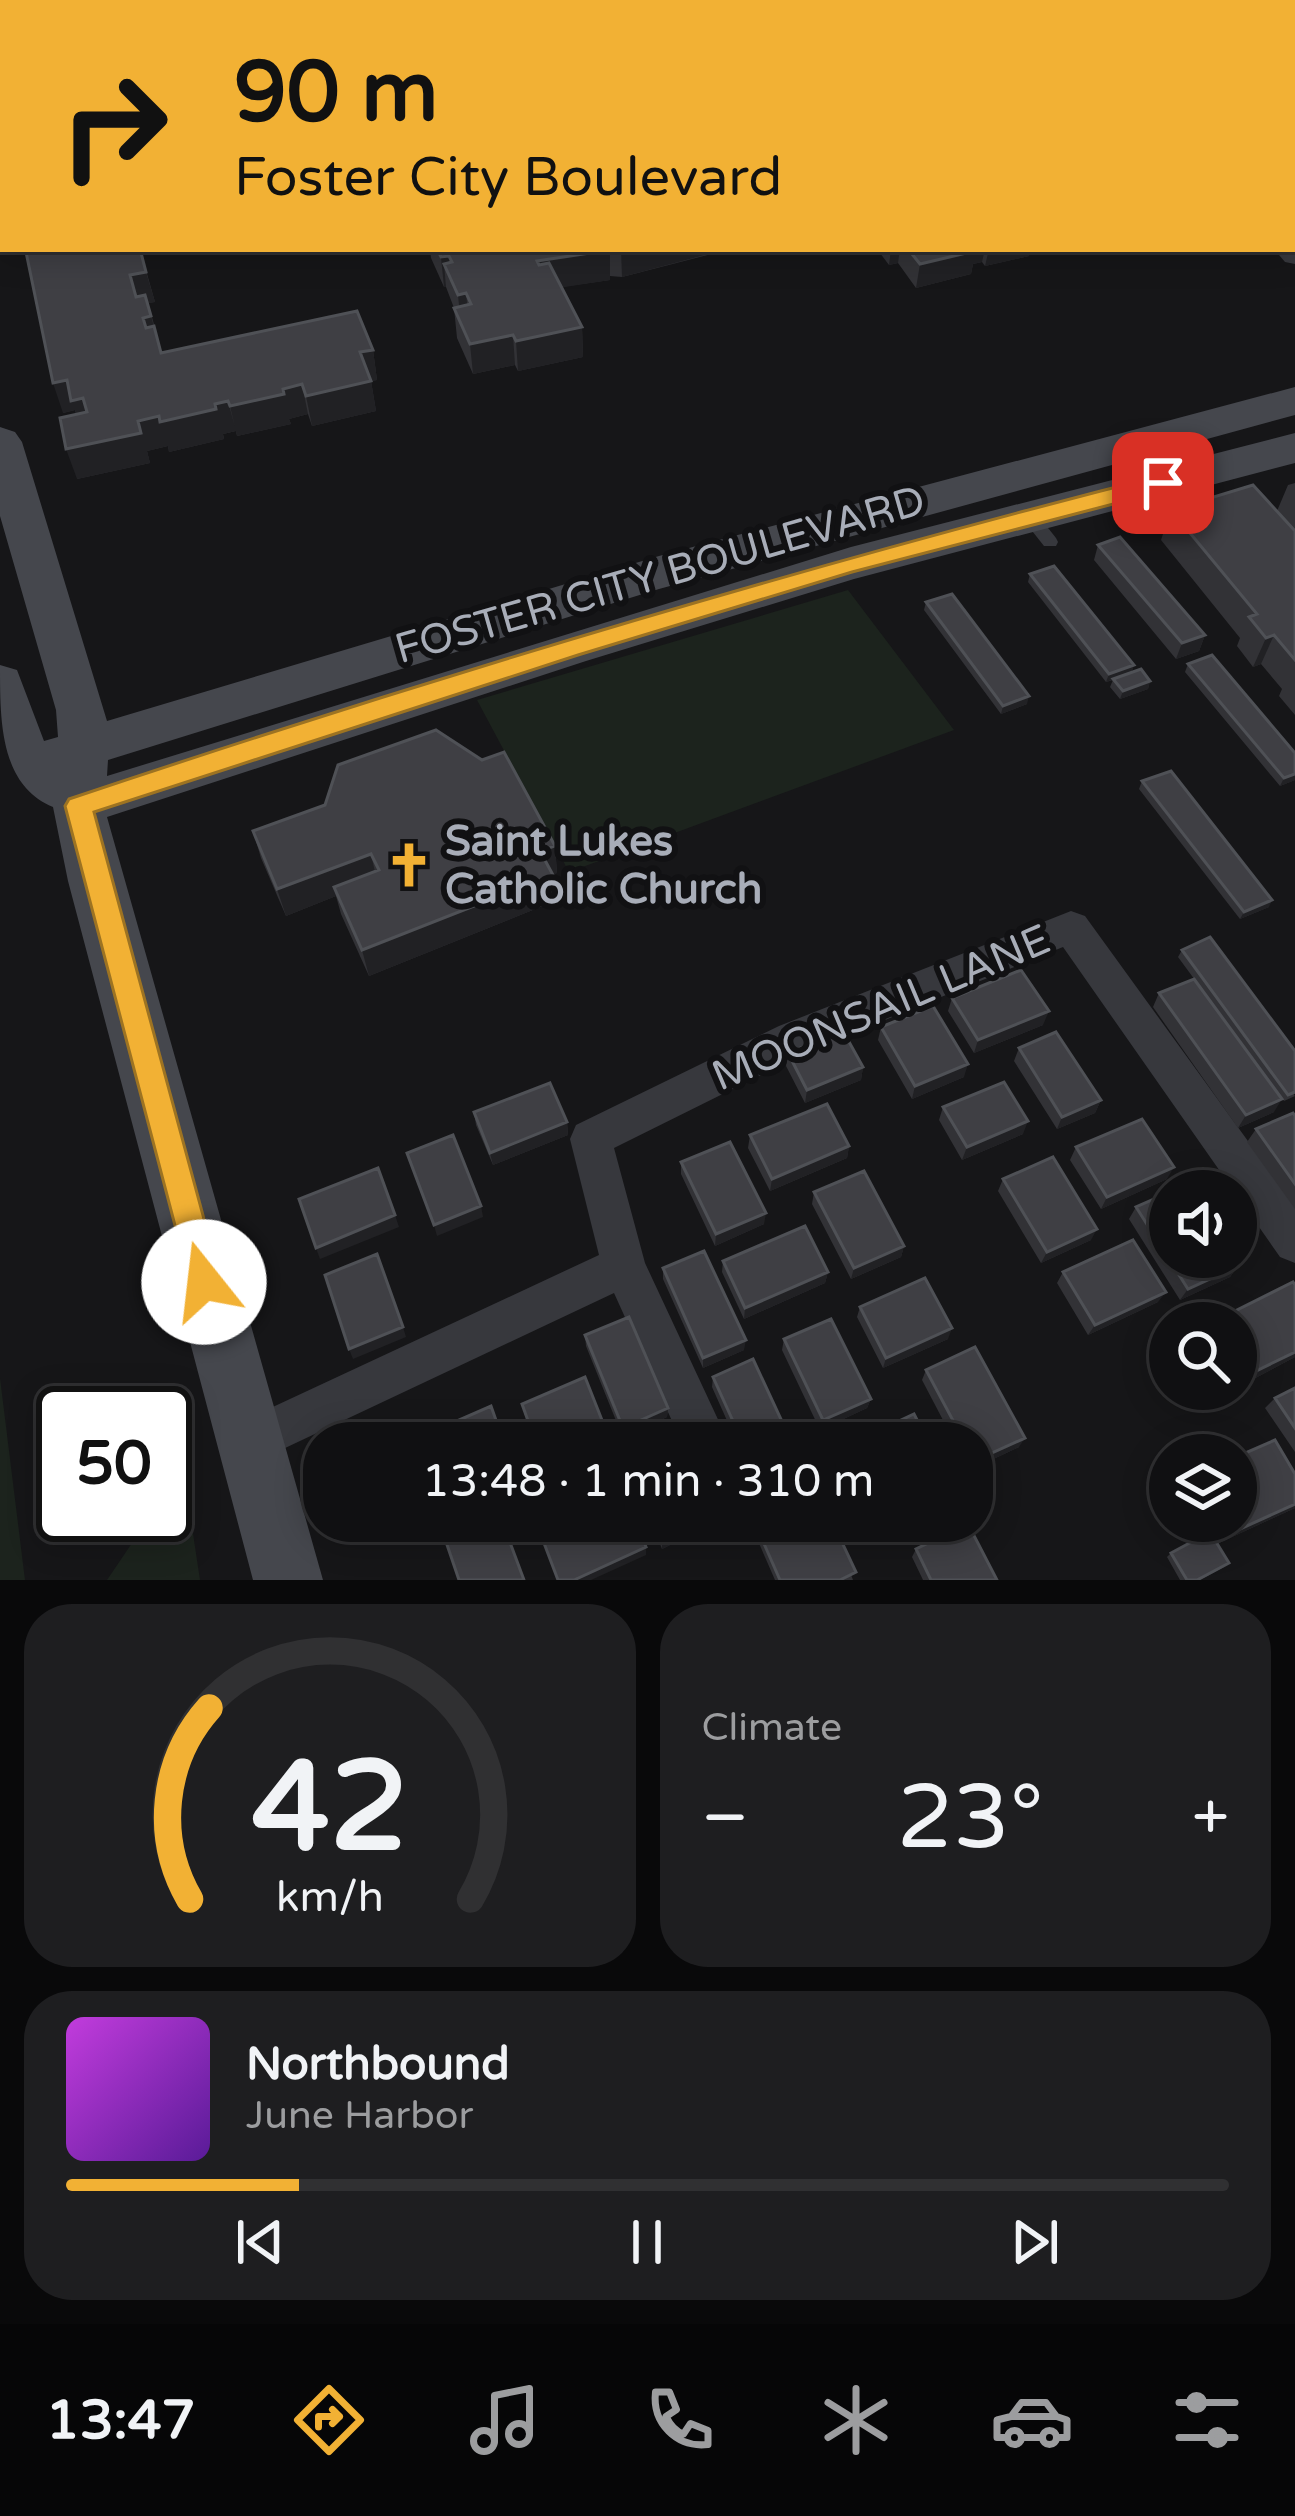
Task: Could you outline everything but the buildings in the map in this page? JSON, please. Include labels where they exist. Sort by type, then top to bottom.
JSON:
[{"type":"main road","name":"FOSTER CITY BOULEVARD","points":[[29,766],[842,519],[1295,401]]},
{"type":"main road","points":[[0,442],[81,710],[84,748],[79,806],[170,1163],[288,1580]]},
{"type":"main road","name":"FOSTER CITY BOULEVARD","points":[[79,806],[572,647],[851,563],[1041,530],[1295,448]]},
{"type":"main road","points":[[0,683],[29,766],[79,806]]},
{"type":"street","name":"MOONSAIL LANE","points":[[696,1422],[624,1266],[591,1139],[793,1040],[1071,927],[1295,1242]]},
{"type":"street","points":[[250,1441],[624,1266]]},
{"type":"shaded area","points":[[848,590],[954,730],[569,872],[477,700]]},
{"type":"shaded area","points":[[0,1378],[25,1580],[0,1580]]},
{"type":"shaded area","points":[[192,1527],[200,1580],[107,1580],[133,1542],[192,1542]]},
{"type":"place","name":"Saint Lukes Catholic Church","points":[[409,865]]},
{"type":"route","points":[[204,1282],[79,806],[572,647],[851,563],[1163,483]]}]
